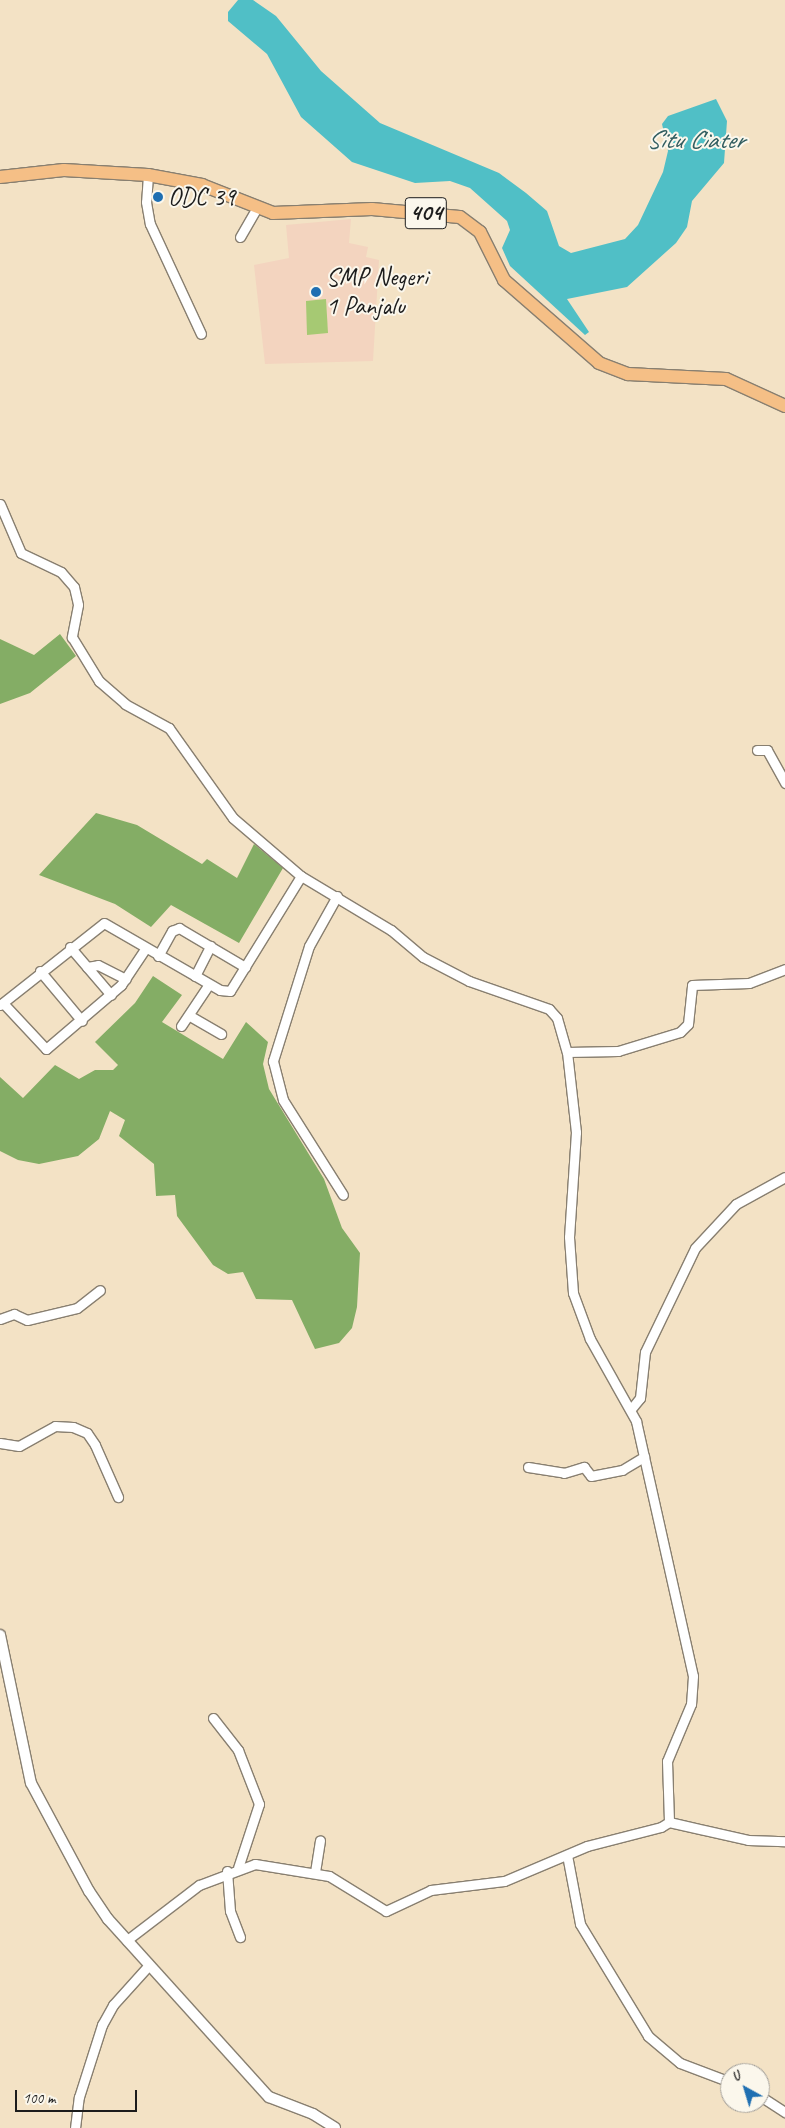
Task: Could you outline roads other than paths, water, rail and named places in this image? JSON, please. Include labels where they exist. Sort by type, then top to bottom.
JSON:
[{"type":"main road","name":"404","points":[[0,176],[64,170],[148,175],[202,185],[256,209],[284,214],[372,209],[460,218],[480,232],[504,280],[599,363],[628,374],[726,379],[785,406]]},
{"type":"street","points":[[148,175],[146,202],[150,224],[201,334]]},
{"type":"street","points":[[240,237],[256,209]]},
{"type":"street","points":[[0,504],[21,553],[61,572],[74,587],[78,605],[72,637],[99,681],[125,704],[169,728],[233,818],[301,876],[337,896],[423,957],[461,977],[549,1009],[557,1018],[567,1052],[576,1132],[569,1237],[573,1293],[590,1340],[631,1409],[644,1457],[693,1676],[691,1704],[667,1761],[669,1822]]},
{"type":"street","points":[[756,750],[766,750],[785,784]]},
{"type":"street","points":[[145,949],[126,979],[111,995],[44,1049],[2,1004],[70,947],[104,924],[145,949],[210,984],[230,990],[301,876]]},
{"type":"street","points":[[337,896],[309,946],[273,1061],[283,1100],[343,1195]]},
{"type":"street","points":[[158,956],[175,928],[245,967]]},
{"type":"street","points":[[195,976],[210,946]]},
{"type":"street","points":[[70,947],[111,995]]},
{"type":"street","points":[[87,968],[98,965],[126,979]]},
{"type":"street","points":[[567,1052],[618,1051],[680,1032],[688,1024],[692,985],[743,984],[785,969]]},
{"type":"street","points":[[40,971],[82,1020]]},
{"type":"street","points":[[181,1026],[190,1016],[210,984]]},
{"type":"street","points":[[190,1016],[221,1034]]},
{"type":"street","points":[[631,1409],[640,1398],[645,1352],[695,1248],[736,1204],[785,1177]]},
{"type":"street","points":[[0,1319],[14,1314],[27,1320],[77,1308],[100,1290]]},
{"type":"street","points":[[0,1443],[19,1446],[55,1426],[73,1427],[87,1433],[95,1445],[118,1497]]},
{"type":"street","points":[[528,1467],[564,1473],[584,1467],[591,1476],[622,1470],[644,1457]]},
{"type":"street","points":[[0,1635],[31,1783],[86,1888],[149,1964],[269,2097],[313,2114],[335,2128]]},
{"type":"street","points":[[213,1718],[238,1750],[259,1804],[238,1868]]},
{"type":"street","points":[[128,1940],[199,1885],[227,1871],[255,1864],[315,1872],[345,1883],[369,1904],[386,1911],[432,1890],[504,1881],[567,1855],[669,1822],[748,1840],[785,1841]]},
{"type":"street","points":[[315,1872],[320,1840]]},
{"type":"street","points":[[567,1855],[580,1924],[648,2036],[680,2063],[720,2078]]},
{"type":"street","points":[[227,1871],[230,1911],[240,1937]]},
{"type":"street","points":[[75,2128],[79,2097],[102,2025],[113,2005],[149,1964]]},
{"type":"street","points":[[770,2102],[785,2112]]},
{"type":"water","name":"Situ Ciater","points":[[238,0],[253,0],[276,16],[321,71],[380,123],[499,173],[526,193],[547,211],[559,246],[571,253],[625,239],[638,225],[663,172],[668,151],[662,124],[668,116],[716,99],[727,121],[724,163],[692,201],[687,227],[676,243],[627,287],[567,299],[589,332],[585,335],[510,266],[502,248],[510,230],[507,221],[470,188],[450,181],[415,183],[352,162],[301,117],[267,54],[228,21],[228,12]]},
{"type":"place","name":"ODC 39","points":[[158,197]]},
{"type":"place","name":"SMP Negeri 1 Panjalu","points":[[316,292]]}]
